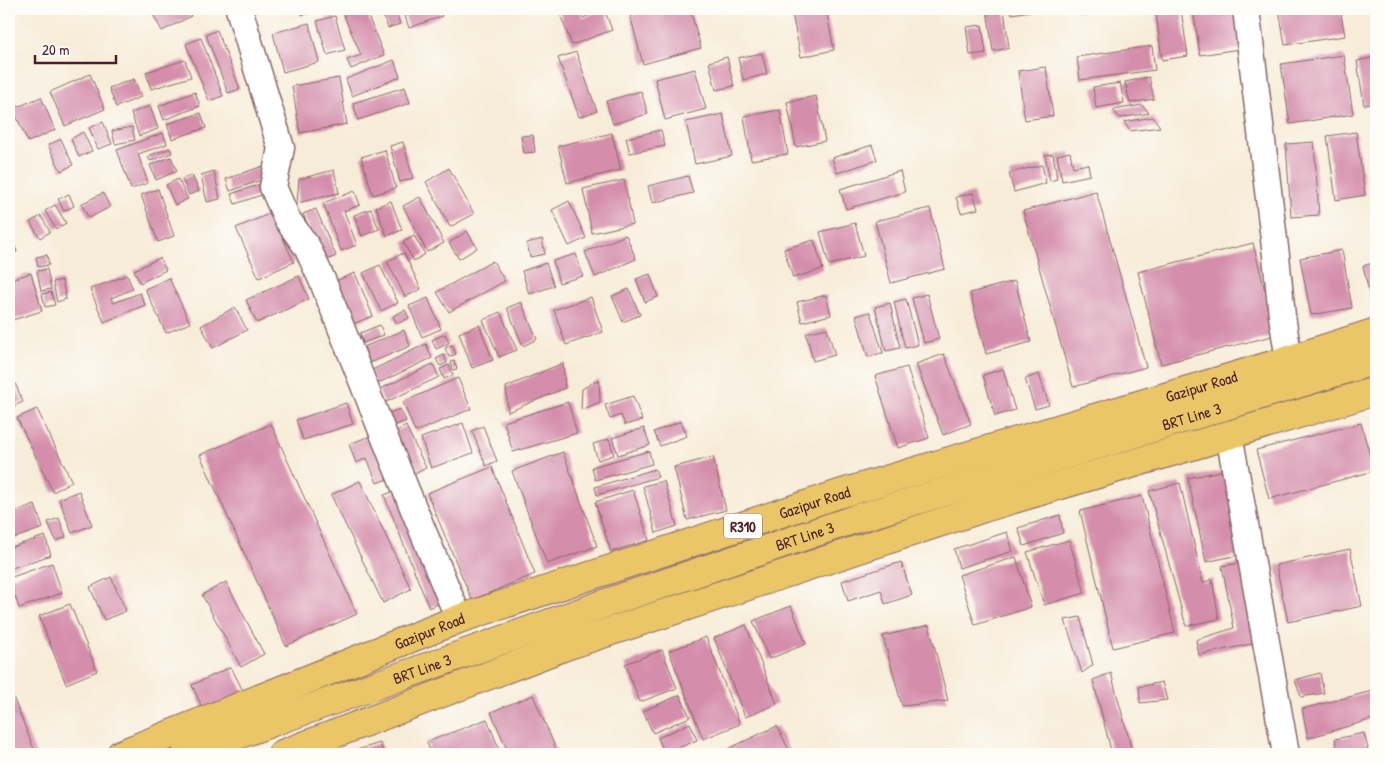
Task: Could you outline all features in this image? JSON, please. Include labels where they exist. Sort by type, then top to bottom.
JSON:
[{"type":"main road","name":"Gazipur Road","points":[[121,754],[459,619],[838,494],[1289,360],[1376,332]]},
{"type":"main road","name":"BRT Line 3","points":[[186,754],[608,602],[855,519],[1376,360]]},
{"type":"main road","points":[[282,754],[566,646],[984,508],[1376,391]]},
{"type":"street","points":[[239,9],[281,148],[273,188],[287,218],[307,247],[323,282],[459,619]]},
{"type":"street","points":[[1246,9],[1282,316],[1289,360]]},
{"type":"street","points":[[1229,434],[1286,754]]},
{"type":"building","points":[[150,9],[187,9],[191,16],[162,31]]},
{"type":"building","points":[[300,9],[320,9],[302,15]]},
{"type":"building","points":[[365,9],[384,55],[351,69],[347,60],[361,55],[342,11]]},
{"type":"building","points":[[423,9],[439,9],[442,16],[409,28],[405,16]]},
{"type":"building","points":[[558,9],[579,9],[583,18],[604,9],[612,30],[572,45]]},
{"type":"building","points":[[654,9],[690,9],[701,48],[643,64],[630,15]]},
{"type":"building","points":[[791,9],[826,9],[834,50],[801,57]]},
{"type":"building","points":[[987,9],[1004,9],[1009,48],[993,51]]},
{"type":"building","points":[[1011,9],[1037,9],[1037,10],[1012,14]]},
{"type":"building","points":[[1078,9],[1093,9],[1093,10],[1079,12]]},
{"type":"building","points":[[1193,9],[1240,9],[1246,48],[1200,55]]},
{"type":"building","points":[[1279,9],[1340,9],[1345,36],[1285,45]]},
{"type":"building","points":[[1181,10],[1188,56],[1162,60],[1156,13]]},
{"type":"building","points":[[396,12],[400,24],[388,28],[384,17]]},
{"type":"building","points":[[335,16],[345,50],[327,55],[317,21]]},
{"type":"building","points":[[309,23],[319,62],[283,72],[273,33]]},
{"type":"building","points":[[982,25],[986,53],[970,55],[966,27]]},
{"type":"building","points":[[217,30],[240,89],[228,93],[206,35]]},
{"type":"building","points":[[201,38],[223,96],[209,101],[186,44]]},
{"type":"building","points":[[1152,46],[1155,70],[1080,80],[1077,57]]},
{"type":"building","points":[[576,52],[597,111],[579,117],[558,58]]},
{"type":"building","points":[[762,53],[767,74],[743,80],[738,58]]},
{"type":"building","points":[[1344,55],[1353,114],[1290,124],[1281,64]]},
{"type":"building","points":[[727,57],[734,86],[716,90],[709,62]]},
{"type":"building","points":[[1376,57],[1376,103],[1364,105],[1357,61]]},
{"type":"building","points":[[185,60],[191,77],[151,89],[146,72]]},
{"type":"building","points":[[394,60],[400,77],[352,96],[346,79]]},
{"type":"building","points":[[1046,67],[1053,116],[1025,120],[1018,71]]},
{"type":"building","points":[[695,69],[706,109],[665,120],[655,79]]},
{"type":"building","points":[[90,74],[105,109],[65,126],[50,92]]},
{"type":"building","points":[[1149,77],[1154,99],[1130,103],[1125,82]]},
{"type":"building","points":[[339,78],[347,124],[300,133],[292,86]]},
{"type":"building","points":[[134,79],[141,97],[116,107],[109,88]]},
{"type":"building","points":[[1120,83],[1124,103],[1096,108],[1093,87]]},
{"type":"building","points":[[405,87],[410,103],[358,120],[353,103]]},
{"type":"building","points":[[641,91],[648,114],[613,124],[606,101]]},
{"type":"building","points":[[195,92],[200,106],[164,120],[159,106]]},
{"type":"building","points":[[816,96],[825,141],[796,147],[787,102]]},
{"type":"building","points":[[41,97],[55,130],[28,142],[13,109]]},
{"type":"building","points":[[1142,105],[1149,113],[1120,118],[1113,110]]},
{"type":"building","points":[[150,106],[158,129],[139,136],[131,113]]},
{"type":"building","points":[[780,110],[788,154],[751,160],[744,116]]},
{"type":"building","points":[[201,113],[206,128],[172,139],[167,124]]},
{"type":"building","points":[[723,114],[732,156],[695,164],[686,122]]},
{"type":"building","points":[[1153,117],[1160,127],[1130,131],[1124,122]]},
{"type":"building","points":[[1376,119],[1376,154],[1375,154],[1369,120]]},
{"type":"building","points":[[103,122],[112,144],[98,149],[89,128]]},
{"type":"building","points":[[132,127],[135,140],[115,144],[112,131]]},
{"type":"building","points":[[661,130],[665,146],[630,153],[626,138]]},
{"type":"building","points":[[83,132],[92,151],[79,157],[71,139]]},
{"type":"building","points":[[1356,132],[1365,195],[1336,200],[1327,136]]},
{"type":"building","points":[[163,133],[167,144],[138,154],[148,183],[131,189],[117,150]]},
{"type":"building","points":[[612,133],[621,170],[567,183],[558,146]]},
{"type":"building","points":[[533,135],[535,152],[524,153],[521,136]]},
{"type":"building","points":[[61,139],[73,165],[61,171],[48,145]]},
{"type":"building","points":[[403,142],[413,178],[400,182],[390,146]]},
{"type":"building","points":[[1314,142],[1319,215],[1291,217],[1286,144]]},
{"type":"building","points":[[872,145],[877,160],[837,173],[832,158]]},
{"type":"building","points":[[170,148],[172,153],[150,161],[148,156]]},
{"type":"building","points":[[385,150],[396,188],[373,195],[361,157]]},
{"type":"building","points":[[1070,152],[1073,167],[1088,164],[1090,175],[1062,181],[1057,155]]},
{"type":"building","points":[[1053,154],[1057,179],[1050,181],[1045,155]]},
{"type":"building","points":[[171,157],[177,171],[156,180],[150,165]]},
{"type":"building","points":[[269,164],[273,176],[230,191],[226,179]]},
{"type":"building","points":[[1042,165],[1046,183],[1014,192],[1009,173]]},
{"type":"building","points":[[449,168],[474,214],[450,227],[426,182]]},
{"type":"building","points":[[334,170],[339,193],[297,203],[299,179]]},
{"type":"building","points":[[214,171],[220,199],[207,202],[201,175]]},
{"type":"building","points":[[900,171],[905,192],[846,209],[840,189]]},
{"type":"building","points":[[192,175],[199,191],[189,195],[182,179]]},
{"type":"building","points":[[688,176],[693,193],[652,203],[648,186]]},
{"type":"building","points":[[178,179],[188,199],[175,205],[166,185]]},
{"type":"building","points":[[624,180],[633,224],[592,233],[583,189]]},
{"type":"building","points":[[267,182],[270,192],[235,204],[231,194]]},
{"type":"building","points":[[158,189],[174,236],[158,242],[141,195]]},
{"type":"building","points":[[355,191],[360,205],[344,211],[357,245],[341,251],[323,203]]},
{"type":"building","points":[[1096,191],[1146,367],[1073,387],[1023,211]]},
{"type":"building","points":[[103,193],[110,207],[89,218],[81,204]]},
{"type":"building","points":[[973,193],[978,209],[961,213],[956,197]]},
{"type":"building","points":[[69,194],[74,206],[64,211],[58,199]]},
{"type":"building","points":[[420,197],[444,243],[427,252],[403,206]]},
{"type":"building","points":[[391,201],[402,230],[387,236],[376,207]]},
{"type":"building","points":[[569,201],[586,238],[569,246],[552,210]]},
{"type":"building","points":[[55,205],[66,223],[56,229],[45,211]]},
{"type":"building","points":[[930,208],[945,269],[891,283],[875,221]]},
{"type":"building","points":[[316,209],[336,256],[322,262],[323,259],[303,214]]},
{"type":"building","points":[[371,209],[379,229],[362,236],[354,215]]},
{"type":"building","points":[[271,213],[294,262],[259,278],[236,228]]},
{"type":"building","points":[[41,216],[50,232],[40,238],[30,222]]},
{"type":"building","points":[[855,223],[864,256],[829,265],[820,232]]},
{"type":"building","points":[[9,229],[17,252],[9,256]]},
{"type":"building","points":[[467,231],[477,248],[459,259],[449,243]]},
{"type":"building","points":[[626,235],[636,259],[595,277],[585,252]]},
{"type":"building","points":[[414,236],[425,254],[414,261],[403,242]]},
{"type":"building","points":[[542,239],[545,254],[530,257],[527,243]]},
{"type":"building","points":[[814,240],[823,269],[793,278],[784,249]]},
{"type":"building","points":[[1253,243],[1276,335],[1161,364],[1138,272]]},
{"type":"building","points":[[1342,250],[1352,308],[1311,315],[1300,258]]},
{"type":"building","points":[[404,253],[421,289],[405,297],[387,261]]},
{"type":"building","points":[[576,254],[583,276],[559,283],[553,261]]},
{"type":"building","points":[[47,255],[49,265],[38,267],[36,257]]},
{"type":"building","points":[[160,258],[166,270],[140,283],[134,270]]},
{"type":"building","points":[[493,261],[505,281],[449,312],[437,292]]},
{"type":"building","points":[[1376,262],[1376,304],[1372,305],[1363,266]]},
{"type":"building","points":[[546,263],[554,286],[529,294],[522,271]]},
{"type":"building","points":[[380,265],[398,303],[381,311],[363,273]]},
{"type":"building","points":[[47,269],[51,289],[41,291],[37,271]]},
{"type":"building","points":[[31,273],[42,311],[9,321],[9,280]]},
{"type":"building","points":[[355,273],[373,316],[350,325],[333,282]]},
{"type":"building","points":[[650,274],[658,297],[645,302],[636,279]]},
{"type":"building","points":[[127,275],[133,289],[111,298],[113,303],[140,293],[145,305],[104,322],[90,289]]},
{"type":"building","points":[[299,276],[309,299],[257,323],[246,300]]},
{"type":"building","points":[[169,278],[190,323],[166,333],[145,289]]},
{"type":"building","points":[[62,280],[66,299],[57,302],[53,282]]},
{"type":"building","points":[[1015,281],[1031,342],[986,354],[970,293]]},
{"type":"building","points":[[629,289],[640,315],[623,322],[612,296]]},
{"type":"building","points":[[51,292],[55,305],[45,307],[42,294]]},
{"type":"building","points":[[927,294],[939,339],[924,343],[912,298]]},
{"type":"building","points":[[826,295],[831,315],[802,322],[797,302]]},
{"type":"building","points":[[591,297],[603,332],[566,345],[554,310]]},
{"type":"building","points":[[428,298],[441,329],[422,337],[409,306]]},
{"type":"building","points":[[906,299],[918,345],[905,348],[894,302]]},
{"type":"building","points":[[521,302],[537,339],[523,346],[507,308]]},
{"type":"building","points":[[890,303],[900,348],[886,351],[875,307]]},
{"type":"building","points":[[235,307],[247,330],[213,348],[201,326]]},
{"type":"building","points":[[405,310],[409,318],[397,324],[393,316]]},
{"type":"building","points":[[500,312],[517,350],[499,357],[483,320]]},
{"type":"building","points":[[870,312],[883,353],[868,357],[856,316]]},
{"type":"building","points":[[380,325],[384,335],[363,343],[360,333]]},
{"type":"building","points":[[479,325],[493,360],[472,368],[459,333]]},
{"type":"building","points":[[827,328],[835,355],[813,361],[806,333]]},
{"type":"building","points":[[404,330],[410,346],[370,363],[364,347]]},
{"type":"building","points":[[445,334],[449,343],[436,349],[432,340]]},
{"type":"building","points":[[426,344],[432,358],[376,384],[370,371]]},
{"type":"building","points":[[452,345],[456,354],[449,357],[445,348]]},
{"type":"building","points":[[944,354],[971,424],[943,435],[916,364]]},
{"type":"building","points":[[444,355],[447,363],[440,366],[436,359]]},
{"type":"building","points":[[454,361],[457,369],[453,370],[451,362]]},
{"type":"building","points":[[563,363],[565,388],[508,412],[506,387]]},
{"type":"building","points":[[433,364],[439,377],[384,403],[378,390]]},
{"type":"building","points":[[449,365],[453,375],[444,379],[440,369]]},
{"type":"building","points":[[907,367],[929,438],[898,448],[875,376]]},
{"type":"building","points":[[9,369],[23,402],[9,408]]},
{"type":"building","points":[[1003,369],[1015,410],[995,416],[983,375]]},
{"type":"building","points":[[1039,374],[1049,405],[1035,409],[1025,379]]},
{"type":"building","points":[[458,378],[471,409],[415,432],[403,402]]},
{"type":"building","points":[[599,379],[600,402],[581,410],[582,389]]},
{"type":"building","points":[[633,396],[642,420],[625,425],[621,415],[610,419],[605,405]]},
{"type":"building","points":[[568,402],[577,433],[513,452],[504,422]]},
{"type":"building","points":[[346,403],[353,424],[303,440],[296,420]]},
{"type":"building","points":[[37,409],[72,482],[53,492],[17,418]]},
{"type":"building","points":[[400,409],[406,421],[391,427],[386,414]]},
{"type":"building","points":[[681,421],[687,436],[660,446],[654,432]]},
{"type":"building","points":[[463,423],[473,453],[431,468],[421,438]]},
{"type":"building","points":[[1361,423],[1374,471],[1269,499],[1256,450]]},
{"type":"building","points":[[271,424],[357,614],[286,646],[200,455]]},
{"type":"building","points":[[406,426],[426,468],[411,476],[391,434]]},
{"type":"building","points":[[483,426],[497,461],[486,466],[472,431]]},
{"type":"building","points":[[644,428],[650,445],[618,455],[612,438]]},
{"type":"building","points":[[378,433],[395,476],[377,483],[367,458],[356,463],[349,444]]},
{"type":"building","points":[[609,439],[614,455],[598,460],[593,444]]},
{"type":"building","points":[[649,451],[652,464],[595,480],[592,467]]},
{"type":"building","points":[[563,452],[597,546],[547,564],[512,471]]},
{"type":"building","points":[[713,457],[726,510],[687,520],[674,467]]},
{"type":"building","points":[[492,467],[535,574],[472,600],[427,493]]},
{"type":"building","points":[[655,469],[658,477],[597,495],[595,487]]},
{"type":"building","points":[[1225,470],[1243,554],[1206,562],[1188,478]]},
{"type":"building","points":[[360,481],[411,589],[383,603],[331,495]]},
{"type":"building","points":[[664,481],[677,526],[656,533],[643,486]]},
{"type":"building","points":[[1180,483],[1203,583],[1212,579],[1219,619],[1186,626],[1149,491]]},
{"type":"building","points":[[400,489],[445,601],[429,608],[384,495]]},
{"type":"building","points":[[633,490],[649,540],[611,552],[595,502]]},
{"type":"building","points":[[79,491],[92,525],[72,533],[59,499]]},
{"type":"building","points":[[1142,496],[1175,633],[1113,648],[1080,511]]},
{"type":"building","points":[[35,505],[43,528],[9,540],[9,514]]},
{"type":"building","points":[[1060,515],[1063,533],[1024,546],[1018,528]]},
{"type":"building","points":[[59,518],[66,537],[56,541],[48,522]]},
{"type":"building","points":[[1007,532],[1013,551],[959,568],[954,549]]},
{"type":"building","points":[[45,536],[51,555],[9,569],[9,548]]},
{"type":"building","points":[[1069,540],[1085,593],[1044,605],[1027,552]]},
{"type":"building","points":[[1350,549],[1362,606],[1288,622],[1276,565]]},
{"type":"building","points":[[1016,557],[1031,607],[975,625],[959,575]]},
{"type":"building","points":[[901,562],[912,595],[885,604],[881,590],[848,601],[842,581]]},
{"type":"building","points":[[52,563],[62,593],[19,608],[9,578]]},
{"type":"building","points":[[1241,563],[1256,643],[1199,655],[1196,640],[1234,628],[1222,566]]},
{"type":"building","points":[[111,577],[126,611],[104,620],[90,587]]},
{"type":"building","points":[[226,582],[264,654],[241,667],[202,595]]},
{"type":"building","points":[[70,604],[97,671],[66,684],[39,616]]},
{"type":"building","points":[[791,606],[806,644],[769,659],[753,621]]},
{"type":"building","points":[[1080,617],[1093,665],[1082,673],[1065,620]]},
{"type":"building","points":[[746,625],[777,704],[745,717],[714,638]]},
{"type":"building","points":[[929,625],[948,701],[902,706],[883,636]]},
{"type":"building","points":[[706,637],[740,724],[703,739],[669,651]]},
{"type":"building","points":[[662,650],[677,688],[640,702],[625,664]]},
{"type":"building","points":[[231,667],[244,693],[204,712],[192,685]]},
{"type":"building","points":[[1111,673],[1133,754],[1112,754],[1093,680]]},
{"type":"building","points":[[1320,673],[1324,693],[1301,697],[1295,680]]},
{"type":"building","points":[[1162,682],[1167,700],[1140,703],[1139,687]]},
{"type":"building","points":[[9,687],[36,754],[9,754]]},
{"type":"building","points":[[1376,690],[1376,718],[1308,738],[1302,709]]},
{"type":"building","points":[[533,695],[558,754],[509,754],[491,712]]},
{"type":"building","points":[[680,695],[690,717],[653,733],[643,711]]},
{"type":"building","points":[[487,719],[501,754],[431,754],[427,742]]},
{"type":"building","points":[[690,723],[697,740],[665,754],[658,738]]},
{"type":"building","points":[[777,726],[791,754],[717,754]]},
{"type":"building","points":[[1364,733],[1368,749],[1338,754],[1335,739]]},
{"type":"building","points":[[380,743],[384,754],[344,754]]}]
